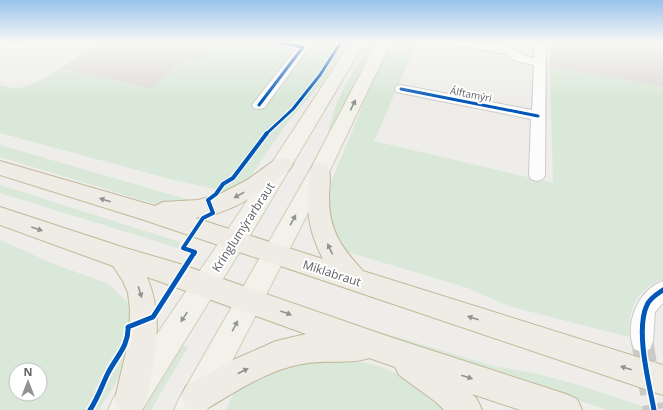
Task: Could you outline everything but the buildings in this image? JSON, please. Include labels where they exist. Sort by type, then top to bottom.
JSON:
[{"type":"highway","points":[[143,211],[195,211],[220,204],[256,185],[282,164]]},
{"type":"highway","name":"Miklabraut","points":[[0,168],[143,211],[234,242],[663,380]]},
{"type":"highway","points":[[320,170],[317,205],[320,224],[332,254],[354,280]]},
{"type":"highway","points":[[0,216],[250,300],[384,349],[566,410]]},
{"type":"highway","points":[[122,258],[134,277],[140,292],[145,320],[144,337],[127,406]]},
{"type":"highway","points":[[194,404],[257,364],[288,352],[335,346],[384,349],[447,391],[466,410]]},
{"type":"main road","name":"Kringlumýrarbraut","points":[[127,406],[234,242],[346,61]]},
{"type":"main road","points":[[194,404],[320,170],[374,61]]},
{"type":"street","points":[[259,105],[292,61]]},
{"type":"street","points":[[531,61],[540,63],[537,175]]},
{"type":"street","name":"Álftamýri","points":[[401,88],[538,116]]},
{"type":"street","points":[[642,341],[643,316],[647,306],[654,296],[663,290]]},
{"type":"shaded area","points":[[71,61],[183,61],[151,89],[61,68]]},
{"type":"shaded area","points":[[550,61],[663,61],[663,87],[550,67]]},
{"type":"green space","points":[[183,61],[197,63],[199,61],[336,61],[321,84],[287,123],[250,177],[241,186],[233,190],[224,191],[170,179],[0,133],[0,85],[16,88],[27,86],[61,68],[151,89]]},
{"type":"green space","points":[[359,61],[365,61],[342,115],[293,213],[286,211],[328,134],[334,110]]},
{"type":"green space","points":[[381,61],[409,61],[374,141],[553,183],[550,67],[663,87],[663,279],[646,288],[640,295],[632,309],[629,337],[508,306],[468,288],[348,252],[335,239],[325,201],[332,180]]},
{"type":"green space","points":[[0,145],[203,204],[168,208],[0,157]]},
{"type":"green space","points":[[0,185],[180,242],[178,248],[0,193]]},
{"type":"green space","points":[[0,240],[54,264],[109,284],[132,307],[131,341],[124,370],[99,410],[0,410]]},
{"type":"green space","points":[[306,310],[497,367],[537,374],[576,384],[653,410],[608,410]]},
{"type":"green space","points":[[181,345],[188,347],[151,410],[143,410]]},
{"type":"green space","points":[[321,360],[353,361],[384,368],[408,380],[451,410],[226,410],[235,391],[271,366]]},
{"type":"tunnel","points":[[642,341],[654,410]]},
{"type":"cycle path","points":[[259,105],[292,61]]},
{"type":"cycle path","points":[[90,410],[109,371],[127,341],[128,327],[153,317],[195,252],[183,248],[203,218],[213,213],[208,200],[216,194],[223,184],[233,178],[268,132],[293,109],[320,75],[329,61]]},
{"type":"cycle path","points":[[401,89],[538,116]]},
{"type":"cycle path","points":[[654,410],[644,356],[642,327],[647,305],[652,298],[663,290]]}]
